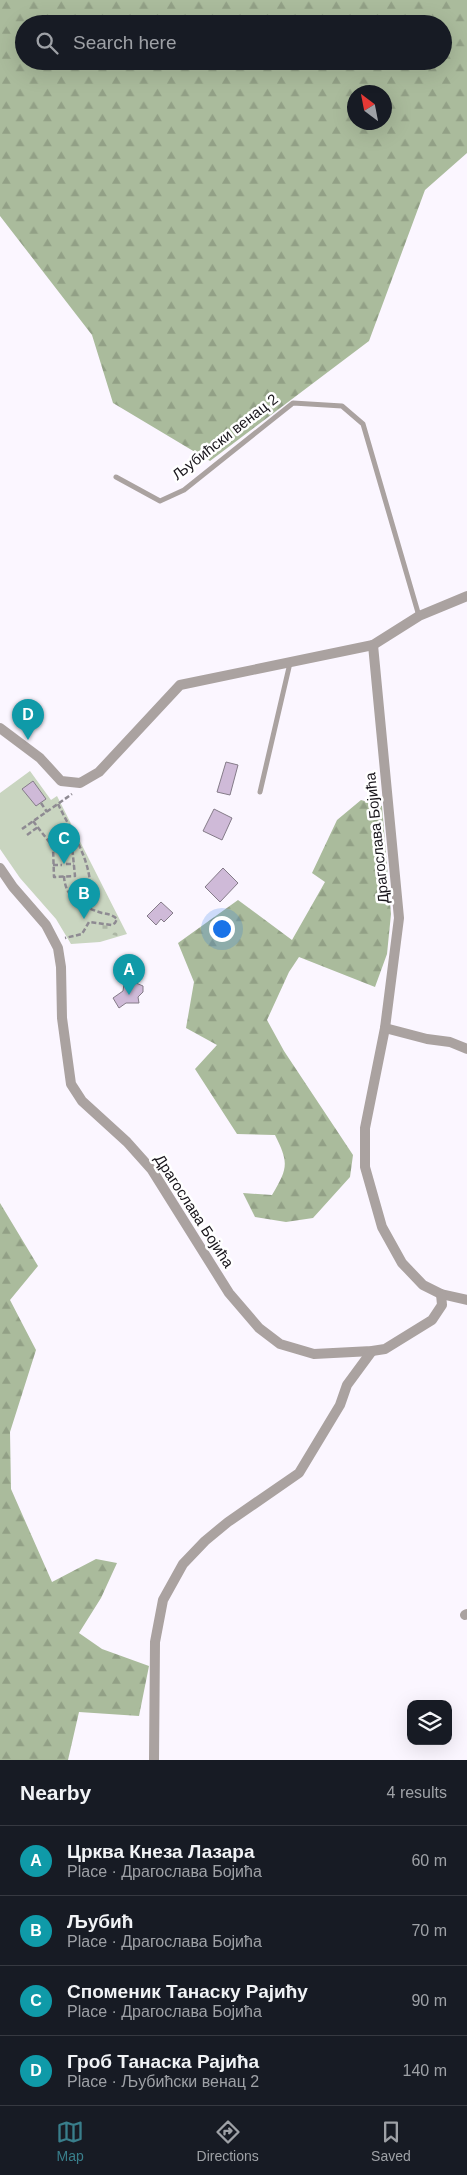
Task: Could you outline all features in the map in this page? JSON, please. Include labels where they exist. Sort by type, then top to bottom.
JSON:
[{"type":"street","points":[[0,728],[40,758],[61,781],[80,784],[99,772],[180,685],[373,645],[419,616],[467,596]]},
{"type":"street","name":"Драгослава Бојића","points":[[373,645],[400,918],[385,1028],[365,1128],[364,1167],[382,1227],[402,1263],[423,1285],[441,1294],[467,1300]]},
{"type":"street","name":"Драгослава Бојића","points":[[0,868],[13,887],[46,925],[56,942],[61,967],[62,1018],[71,1084],[82,1101],[127,1142],[152,1170],[229,1293],[259,1328],[280,1344],[314,1354],[372,1351],[385,1348],[432,1320],[442,1305],[441,1294]]},
{"type":"street","points":[[385,1028],[427,1039],[450,1042],[467,1049]]},
{"type":"street","points":[[154,1760],[155,1642],[163,1600],[183,1564],[205,1541],[228,1522],[299,1473],[340,1405],[347,1385],[372,1351]]},
{"type":"lane","name":"Љубићски венац 2","points":[[116,477],[160,501],[184,490],[293,403],[342,406],[363,424],[419,616]]},
{"type":"lane","points":[[260,792],[290,662]]},
{"type":"path","points":[[22,829],[78,790],[80,784]]},
{"type":"path","points":[[41,803],[47,812]]},
{"type":"path","points":[[58,804],[89,870],[91,891],[88,908]]},
{"type":"path","points":[[33,822],[53,847],[54,876],[75,876],[71,830]]},
{"type":"path","points":[[27,835],[38,827]]},
{"type":"path","points":[[53,847],[72,846]]},
{"type":"path","points":[[54,865],[74,864]]},
{"type":"path","points":[[56,942],[80,935],[89,922],[112,925],[116,922],[116,918],[113,916],[88,908],[69,894],[64,876]]},
{"type":"green space","points":[[0,0],[467,0],[467,153],[425,190],[369,341],[210,461],[113,403],[92,335],[0,216]]},
{"type":"green space","points":[[30,771],[51,800],[57,796],[127,934],[100,942],[71,944],[56,919],[20,878],[0,849],[0,793]]},
{"type":"green space","points":[[361,800],[382,806],[391,914],[387,954],[375,987],[299,957],[289,972],[267,1020],[284,1051],[353,1155],[350,1177],[313,1218],[286,1222],[255,1217],[243,1193],[272,1195],[284,1172],[283,1152],[275,1135],[237,1134],[195,1069],[217,1045],[186,1028],[194,982],[178,943],[238,900],[292,940],[325,882],[312,873],[337,820]]},
{"type":"green space","points":[[90,924],[111,926],[119,935],[90,929],[88,927]]},
{"type":"green space","points":[[0,1203],[38,1266],[10,1300],[36,1350],[10,1432],[11,1489],[52,1582],[96,1559],[117,1563],[101,1598],[79,1633],[102,1649],[149,1666],[139,1716],[79,1712],[68,1760],[0,1760]]},
{"type":"building","points":[[226,762],[238,765],[230,795],[217,792]]},
{"type":"building","points":[[33,781],[46,799],[36,806],[22,789]]},
{"type":"building","points":[[214,809],[232,818],[222,840],[203,831]]},
{"type":"building","points":[[223,868],[238,883],[220,902],[205,887]]},
{"type":"building","points":[[161,902],[173,913],[164,922],[161,919],[156,925],[147,916]]},
{"type":"building","points":[[136,983],[143,986],[143,992],[138,997],[139,1003],[126,1003],[119,1008],[113,998],[123,991],[124,984],[132,985]]},
{"type":"place","name":"Гроб Танаска Рајића","points":[[28,740]]},
{"type":"place","name":"Споменик Танаску Рајићу","points":[[64,864]]},
{"type":"place","name":"Љубић","points":[[84,919]]},
{"type":"place","name":"Црква Кнеза Лазара","points":[[129,995]]}]
